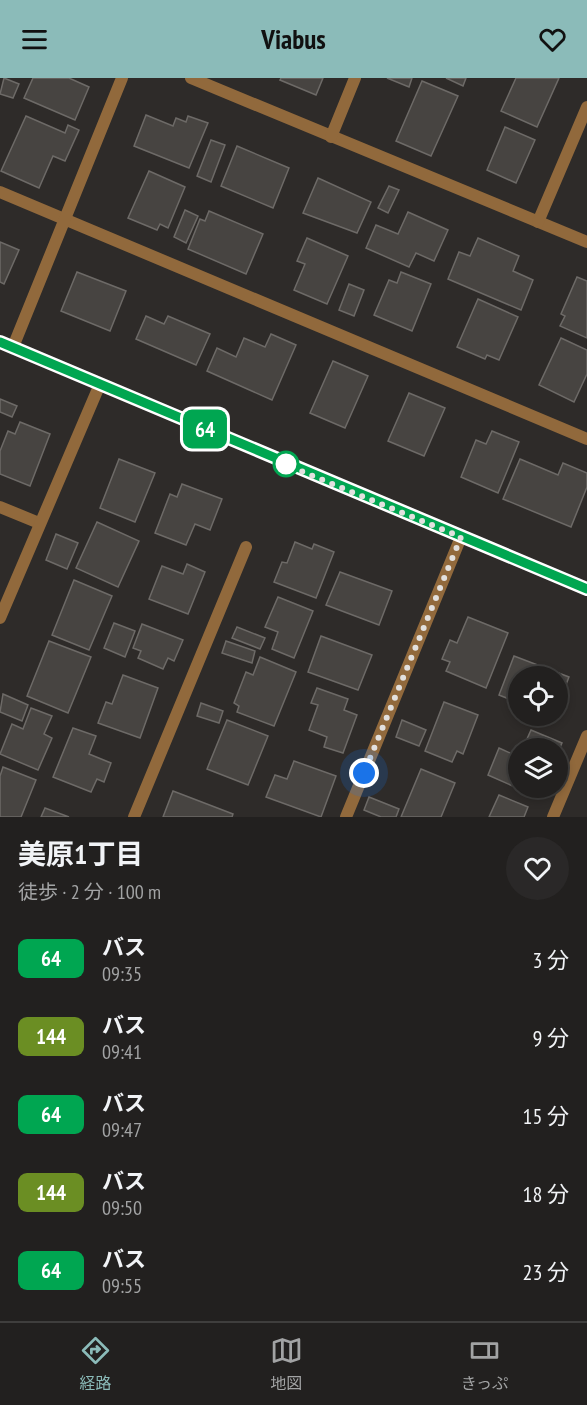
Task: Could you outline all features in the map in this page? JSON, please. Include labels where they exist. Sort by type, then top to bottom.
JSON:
[{"type":"street","points":[[13,347],[122,78]]},
{"type":"street","points":[[191,78],[587,242]]},
{"type":"street","points":[[330,137],[356,78]]},
{"type":"street","points":[[538,222],[587,106]]},
{"type":"street","points":[[0,192],[587,439]]},
{"type":"street","points":[[0,342],[587,589]]},
{"type":"street","points":[[0,618],[100,384]]},
{"type":"street","points":[[0,507],[39,523]]},
{"type":"street","points":[[346,817],[461,537]]},
{"type":"street","points":[[134,817],[246,547]]},
{"type":"street","points":[[553,817],[587,736]]},
{"type":"building","points":[[4,78],[19,84],[13,98],[0,94]]},
{"type":"building","points":[[33,78],[69,78],[89,87],[75,120],[24,98]]},
{"type":"building","points":[[281,78],[323,78],[316,95],[280,80]]},
{"type":"building","points":[[387,78],[412,78],[409,87]]},
{"type":"building","points":[[446,78],[466,78],[463,86]]},
{"type":"building","points":[[516,78],[559,78],[537,127],[501,111]]},
{"type":"building","points":[[422,81],[458,96],[431,156],[396,141]]},
{"type":"building","points":[[146,115],[173,126],[176,118],[186,122],[188,116],[208,123],[189,168],[134,146]]},
{"type":"building","points":[[26,116],[65,133],[68,125],[79,130],[65,161],[53,156],[39,188],[1,171]]},
{"type":"building","points":[[505,127],[535,140],[516,183],[487,170]]},
{"type":"building","points":[[211,140],[225,145],[211,182],[197,176]]},
{"type":"building","points":[[237,146],[289,168],[273,208],[221,186]]},
{"type":"building","points":[[149,171],[185,187],[168,228],[160,224],[157,230],[128,218]]},
{"type":"building","points":[[318,178],[371,202],[357,233],[303,213]]},
{"type":"building","points":[[389,186],[399,190],[388,213],[378,208]]},
{"type":"building","points":[[185,210],[198,216],[186,243],[174,237]]},
{"type":"building","points":[[209,211],[263,234],[246,274],[188,249],[200,219],[205,221]]},
{"type":"building","points":[[408,212],[448,230],[434,261],[416,253],[409,267],[366,248],[376,225],[398,234]]},
{"type":"building","points":[[307,238],[348,256],[327,304],[294,290],[305,264],[297,261]]},
{"type":"building","points":[[478,238],[519,256],[513,271],[533,280],[521,310],[448,279],[459,252],[470,256]]},
{"type":"building","points":[[0,242],[19,250],[4,284],[0,282]]},
{"type":"building","points":[[77,272],[126,291],[110,331],[61,311]]},
{"type":"building","points":[[401,272],[431,284],[412,331],[374,315],[389,280],[397,283]]},
{"type":"building","points":[[577,277],[587,281],[587,338],[560,326],[565,316],[561,314]]},
{"type":"building","points":[[349,284],[364,290],[354,316],[339,310]]},
{"type":"building","points":[[478,299],[518,317],[499,360],[487,355],[485,359],[457,347]]},
{"type":"building","points":[[146,316],[164,324],[168,316],[210,334],[196,365],[136,339]]},
{"type":"building","points":[[271,334],[296,345],[272,400],[207,371],[217,348],[236,357],[244,338],[265,347]]},
{"type":"building","points":[[561,338],[587,350],[587,374],[574,402],[539,385]]},
{"type":"building","points":[[333,361],[368,376],[345,428],[310,413]]},
{"type":"building","points":[[409,393],[445,408],[424,456],[388,441]]},
{"type":"building","points":[[0,399],[17,406],[12,417],[0,412]]},
{"type":"building","points":[[20,422],[50,434],[30,486],[0,474],[0,451],[8,431],[15,434]]},
{"type":"building","points":[[492,431],[519,442],[498,493],[461,477],[476,440],[486,444]]},
{"type":"building","points":[[119,459],[155,473],[135,522],[100,508]]},
{"type":"building","points":[[520,459],[558,475],[563,463],[587,473],[587,487],[571,527],[503,499]]},
{"type":"building","points":[[182,484],[222,499],[210,530],[195,524],[186,545],[155,533],[170,494],[177,497]]},
{"type":"building","points":[[97,522],[139,541],[118,587],[76,568]]},
{"type":"building","points":[[56,534],[78,543],[67,569],[46,560]]},
{"type":"building","points":[[295,542],[312,549],[314,544],[334,552],[316,598],[274,582],[282,562],[287,563]]},
{"type":"building","points":[[187,564],[205,572],[188,614],[149,599],[162,566],[183,574]]},
{"type":"building","points":[[340,572],[392,591],[379,625],[326,605]]},
{"type":"building","points":[[74,580],[112,596],[89,650],[52,635]]},
{"type":"building","points":[[278,597],[313,611],[294,658],[272,649],[278,632],[265,627]]},
{"type":"building","points":[[468,617],[508,633],[486,688],[446,671],[450,662],[442,659],[450,640],[457,643]]},
{"type":"building","points":[[114,623],[135,631],[125,657],[104,648]]},
{"type":"building","points":[[142,624],[183,640],[174,661],[168,658],[163,669],[138,658],[141,651],[133,648]]},
{"type":"building","points":[[237,627],[265,638],[260,649],[232,638]]},
{"type":"building","points":[[321,636],[372,655],[358,690],[308,672]]},
{"type":"building","points":[[49,641],[91,657],[68,713],[27,696]]},
{"type":"building","points":[[226,641],[255,651],[252,663],[222,653]]},
{"type":"building","points":[[514,656],[540,666],[510,666]]},
{"type":"building","points":[[260,657],[296,672],[274,726],[237,712],[239,706],[234,703],[246,672],[253,675]]},
{"type":"building","points":[[508,672],[508,699],[499,695]]},
{"type":"building","points":[[123,675],[158,688],[140,738],[98,723],[106,702],[112,704]]},
{"type":"building","points":[[317,688],[348,699],[344,710],[357,715],[343,753],[324,747],[327,737],[309,730],[318,705],[311,703]]},
{"type":"building","points":[[3,694],[28,705],[22,721],[0,712]]},
{"type":"building","points":[[444,702],[478,715],[463,754],[457,751],[452,762],[425,751]]},
{"type":"building","points":[[201,703],[223,711],[219,723],[197,716]]},
{"type":"building","points":[[31,708],[52,716],[44,734],[52,738],[38,770],[0,754],[12,724],[23,729]]},
{"type":"building","points":[[227,720],[268,736],[248,785],[207,769]]},
{"type":"building","points":[[402,720],[426,730],[419,746],[396,737]]},
{"type":"building","points":[[73,728],[96,736],[89,754],[111,763],[104,782],[97,779],[91,792],[53,777]]},
{"type":"building","points":[[531,730],[550,738],[527,738]]},
{"type":"building","points":[[499,748],[508,752],[508,784],[488,775]]},
{"type":"building","points":[[294,761],[336,776],[321,817],[266,797],[275,775],[287,779]]},
{"type":"building","points":[[3,767],[36,780],[21,817],[0,817],[0,776]]},
{"type":"building","points":[[421,769],[455,783],[441,817],[401,817]]},
{"type":"building","points":[[173,791],[233,814],[232,817],[163,817]]},
{"type":"building","points":[[499,795],[528,807],[524,817],[489,817]]},
{"type":"building","points":[[369,797],[399,809],[396,817],[381,817],[364,810]]},
{"type":"building","points":[[45,808],[69,817],[41,817]]},
{"type":"bus line","name":"64","points":[[0,342],[279,462],[587,589]]},
{"type":"route","points":[[286,464],[279,462],[461,537],[364,773]]}]
